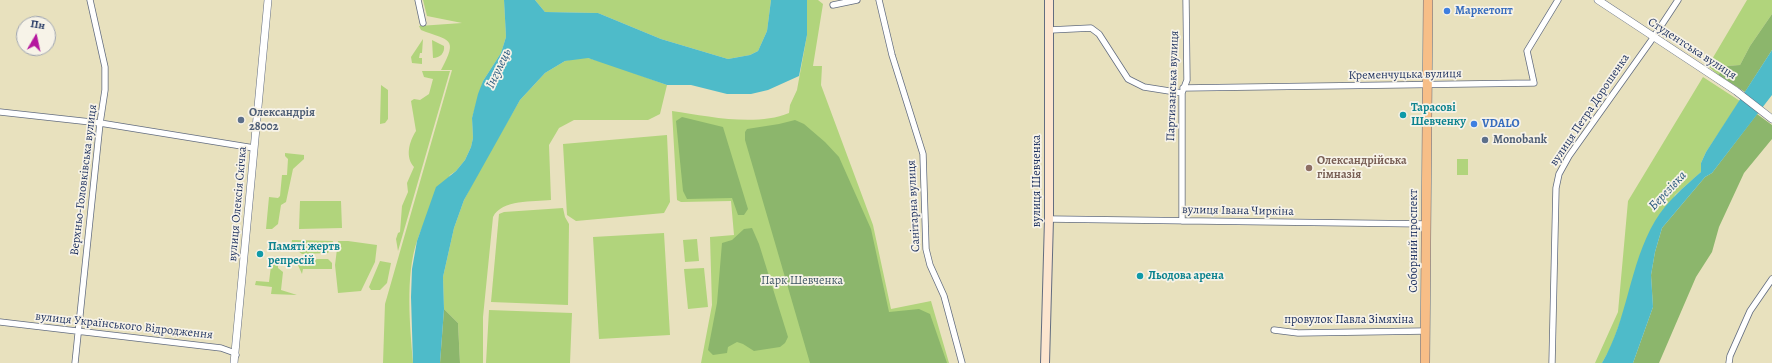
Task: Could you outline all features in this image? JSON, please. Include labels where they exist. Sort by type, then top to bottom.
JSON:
[{"type":"highway","name":"Соборний проспект","points":[[1425,363],[1428,0]]},
{"type":"main road","name":"вулиця Шевченка","points":[[1045,363],[1049,219],[1049,0]]},
{"type":"street","name":"Верхньо-Головківська вулиця","points":[[75,363],[77,332],[105,90],[105,67],[90,0]]},
{"type":"street","name":"вулиця Олексія Скічка","points":[[234,363],[268,0]]},
{"type":"street","points":[[418,0],[424,23]]},
{"type":"street","points":[[833,5],[858,0]]},
{"type":"street","name":"Санітарна вулиця","points":[[879,0],[892,55],[923,154],[926,249],[930,265],[944,296],[962,363]]},
{"type":"street","name":"Партизанська вулиця","points":[[1182,221],[1183,90],[1187,80],[1186,0]]},
{"type":"street","name":"Кременчуцька вулиця","points":[[1050,30],[1091,28],[1099,34],[1128,79],[1144,87],[1183,90],[1534,83],[1527,51],[1558,0]]},
{"type":"street","name":"Студентська вулиця","points":[[1598,0],[1653,38],[1736,91],[1772,119]]},
{"type":"street","name":"вулиця Петра Дорошенка","points":[[1552,363],[1556,188],[1559,174],[1569,156],[1653,38],[1678,0]]},
{"type":"street","points":[[0,112],[100,123],[254,148]]},
{"type":"street","name":"вулиця Івана Чиркіна","points":[[1049,219],[1426,224]]},
{"type":"street","points":[[1729,363],[1730,356],[1750,311],[1760,294],[1772,279]]},
{"type":"street","name":"вулиця Українського Відродження","points":[[0,322],[221,348],[235,353]]},
{"type":"street","name":"провулок Павла Зімяхіна","points":[[1274,330],[1298,333],[1425,331]]},
{"type":"street","points":[[235,353],[237,363]]},
{"type":"green space","points":[[423,0],[504,0],[506,37],[501,53],[483,81],[472,118],[473,138],[471,147],[465,160],[456,171],[450,175],[420,233],[413,255],[409,302],[413,363],[383,363],[385,304],[452,70],[441,70],[449,51],[450,46],[448,42],[421,30],[419,26],[462,23],[427,16]]},
{"type":"green space","points":[[535,0],[771,0],[767,31],[758,51],[750,55],[728,59],[661,39],[598,13],[545,12]]},
{"type":"green space","name":"Парк Шевченка","points":[[807,0],[818,0],[823,4],[813,66],[822,66],[821,85],[873,225],[891,309],[931,301],[949,363],[701,363],[712,305],[710,237],[734,235],[731,201],[681,202],[677,200],[672,111],[715,118],[746,120],[776,117],[789,113],[790,105],[797,90],[807,35]]},
{"type":"green space","points":[[1747,0],[1772,0],[1772,14],[1750,46],[1740,65],[1726,66],[1718,75],[1708,66]]},
{"type":"green space","points":[[1772,14],[1772,50],[1745,92],[1718,75],[1726,66],[1740,65],[1750,46]]},
{"type":"green space","points":[[423,39],[422,53],[420,53],[419,58],[422,58],[422,64],[412,63],[411,57]]},
{"type":"green space","points":[[432,40],[444,46],[443,53],[436,58],[433,58]]},
{"type":"green space","points":[[578,58],[588,58],[606,63],[667,85],[660,114],[648,120],[574,120],[559,128],[549,145],[551,200],[511,204],[497,211],[493,217],[483,317],[483,363],[460,363],[458,323],[444,309],[443,277],[454,228],[464,200],[481,167],[520,100],[545,73],[565,61]]},
{"type":"green space","points":[[422,71],[450,71],[398,251],[396,239],[398,233],[400,232],[402,206],[408,192],[407,183],[414,167],[411,163],[409,154],[411,140],[416,131],[411,101],[414,99],[420,100],[429,94],[433,79],[424,77]]},
{"type":"green space","points":[[1703,77],[1740,101],[1706,152],[1701,163],[1701,172],[1675,195],[1623,314],[1611,347],[1602,363],[1595,363],[1618,312],[1628,201]]},
{"type":"green space","points":[[381,85],[388,90],[388,119],[385,123],[380,124]]},
{"type":"green space","points":[[1757,114],[1772,125],[1772,139],[1744,173],[1719,227],[1712,252],[1696,277],[1659,363],[1633,363],[1653,307],[1651,275],[1655,252],[1662,228],[1705,177],[1712,173]]},
{"type":"green space","points":[[682,117],[723,127],[748,209],[744,215],[738,215],[732,198],[687,199],[683,191],[676,121]]},
{"type":"green space","points":[[795,120],[804,124],[825,142],[839,157],[871,229],[889,312],[919,309],[930,314],[947,363],[810,363],[745,140],[745,132],[747,129]]},
{"type":"green space","points":[[667,135],[670,202],[664,213],[576,221],[567,215],[563,144]]},
{"type":"green space","points":[[285,153],[304,155],[304,159],[293,169],[286,202],[281,205],[278,224],[272,229],[266,229],[269,197],[278,198],[280,196],[282,175],[287,175],[288,159],[285,156]]},
{"type":"green space","points":[[1457,159],[1468,159],[1468,175],[1457,175]]},
{"type":"green space","points":[[300,201],[341,201],[342,228],[299,229]]},
{"type":"green space","points":[[563,208],[565,217],[569,224],[568,305],[491,302],[499,214],[504,212]]},
{"type":"green space","points":[[752,228],[759,244],[788,337],[785,343],[780,347],[754,351],[737,342],[728,347],[727,353],[713,355],[708,350],[717,303],[722,243],[732,240],[744,229]]},
{"type":"green space","points":[[664,233],[670,335],[599,339],[593,237]]},
{"type":"green space","points":[[697,239],[699,261],[685,262],[683,240]]},
{"type":"green space","points":[[292,240],[333,241],[331,249],[328,253],[302,254],[291,246]]},
{"type":"green space","points":[[338,241],[377,245],[375,262],[361,291],[338,293],[335,265]]},
{"type":"green space","points":[[272,258],[278,262],[278,268],[283,272],[281,290],[297,295],[271,294],[272,287],[255,285],[256,281],[269,282]]},
{"type":"green space","points":[[317,259],[328,259],[332,263],[332,269],[303,269],[302,274],[297,263]]},
{"type":"green space","points":[[380,261],[391,263],[387,283],[380,290],[371,290],[369,287]]},
{"type":"green space","points":[[704,268],[708,307],[688,309],[684,269]]},
{"type":"green space","points":[[444,309],[458,323],[460,363],[440,363]]},
{"type":"green space","points":[[489,310],[572,313],[570,363],[486,363]]},
{"type":"water","name":"Інгулець","points":[[504,0],[535,0],[545,12],[598,13],[661,39],[728,59],[750,55],[758,51],[767,31],[771,0],[807,0],[807,35],[799,76],[768,90],[751,94],[727,94],[691,85],[667,85],[588,58],[565,61],[545,73],[520,100],[464,200],[454,228],[443,277],[444,309],[440,363],[413,363],[411,297],[412,269],[417,241],[436,187],[456,171],[465,160],[471,147],[473,138],[472,118],[478,94],[483,81],[501,53],[506,37]]},
{"type":"water","points":[[1772,50],[1772,95],[1712,173],[1705,177],[1662,228],[1655,252],[1651,275],[1653,307],[1633,363],[1602,363],[1618,328],[1639,256],[1655,221],[1670,201],[1701,172],[1701,163],[1706,152]]},
{"type":"place","name":"Маркетопт","points":[[1447,11]]},
{"type":"place","name":"Тарасові Шевченку","points":[[1403,115]]},
{"type":"place","name":"Олександрія 28002","points":[[241,120]]},
{"type":"place","name":"VDALO","points":[[1474,124]]},
{"type":"place","name":"Monobank","points":[[1485,140]]},
{"type":"place","name":"Олександрійська гімназія","points":[[1309,168]]},
{"type":"place","name":"Памяті жертв репресій","points":[[260,254]]},
{"type":"place","name":"Льодова арена","points":[[1140,276]]},
{"type":"water label","name":"Березівка","points":[[1668,191]]}]
